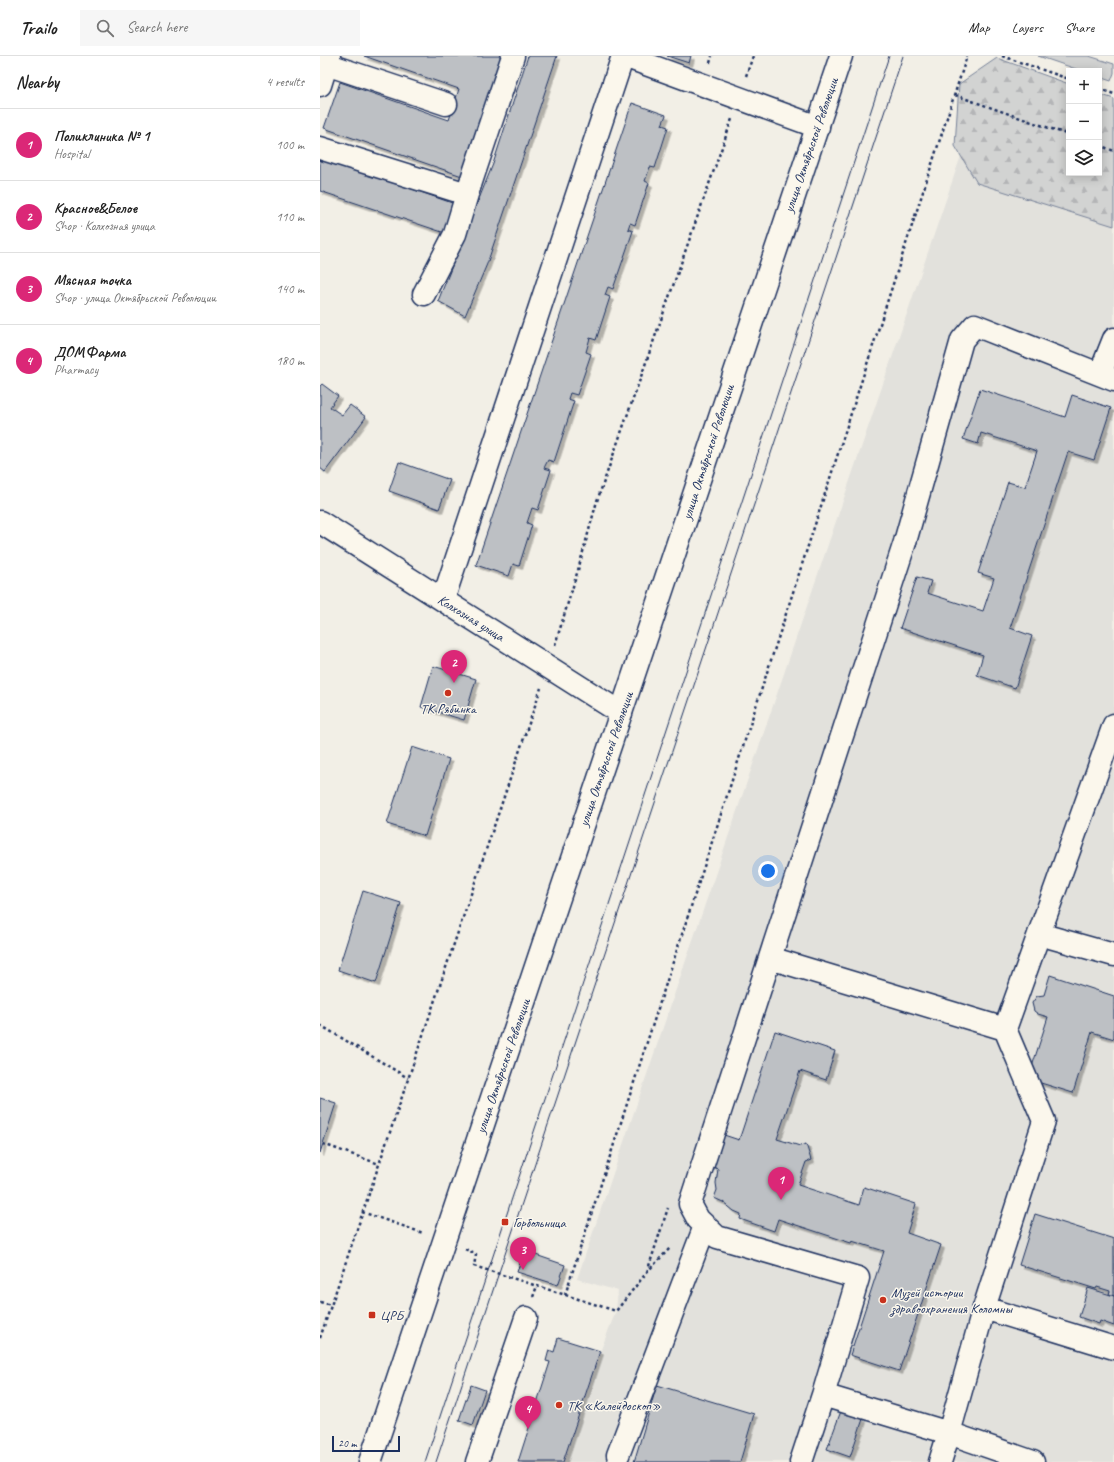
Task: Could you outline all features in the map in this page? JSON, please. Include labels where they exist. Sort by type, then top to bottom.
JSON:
[{"type":"main road","points":[[424,294],[455,234],[512,56]]},
{"type":"main road","points":[[443,600],[624,56],[818,126]]},
{"type":"main road","name":"улица Октябрьской Революции","points":[[370,1462],[841,56]]},
{"type":"main road","points":[[325,68],[446,104]]},
{"type":"main road","points":[[320,148],[467,194]]},
{"type":"main road","points":[[801,1462],[858,1278],[717,1237],[698,1219],[690,1204],[905,542],[962,340],[976,325],[1107,377],[1114,338]]},
{"type":"main road","name":"Колхозная улица","points":[[320,522],[621,713]]},
{"type":"main road","points":[[940,1462],[984,1308],[1044,1121],[1005,1029],[1114,725]]},
{"type":"main road","points":[[1039,934],[1114,955]]},
{"type":"main road","points":[[770,958],[1005,1029]]},
{"type":"main road","points":[[618,1455],[706,1226]]},
{"type":"main road","points":[[984,1308],[1114,1348]]},
{"type":"main road","points":[[477,1462],[526,1318]]},
{"type":"main road","points":[[823,1395],[949,1433],[1033,1462]]},
{"type":"path","points":[[320,1338],[548,667],[578,570],[597,501],[753,56]]},
{"type":"path","points":[[565,1295],[967,56]]},
{"type":"path","points":[[1002,56],[1066,77]]},
{"type":"path","points":[[1102,90],[1114,94]]},
{"type":"path","points":[[955,95],[1066,134]]},
{"type":"path","points":[[1102,146],[1114,151]]},
{"type":"path","points":[[320,1025],[408,1078]]},
{"type":"path","points":[[323,1144],[379,1164]]},
{"type":"path","points":[[362,1212],[444,1240],[476,1254],[474,1266],[616,1311],[647,1272],[673,1246]]},
{"type":"path","points":[[320,1302],[331,1305]]},
{"type":"shaded area","points":[[966,141],[1114,191],[1114,1462],[563,1462],[600,1352],[616,1311],[618,1291],[577,1279]]},
{"type":"green space","points":[[1038,56],[1089,56],[1114,64],[1114,73],[1111,81],[1102,78],[1102,68],[1073,68]]},
{"type":"green space","points":[[997,58],[1066,83],[1066,176],[1102,176],[1102,95],[1114,99],[1114,226],[977,183],[955,146],[959,84]]},
{"type":"building","points":[[364,56],[503,56],[462,176],[324,128],[340,82],[449,120],[459,89]]},
{"type":"building","points":[[528,56],[557,56],[487,264],[465,316],[438,301],[493,164]]},
{"type":"building","points":[[667,56],[691,56],[689,63]]},
{"type":"building","points":[[632,103],[666,115],[662,125],[668,127],[655,168],[650,167],[645,181],[649,183],[635,225],[630,223],[628,229],[633,231],[613,289],[608,287],[605,295],[610,297],[596,340],[590,338],[586,352],[591,354],[577,395],[570,393],[568,399],[574,401],[554,462],[548,460],[544,468],[551,470],[538,510],[532,508],[527,523],[532,525],[519,566],[513,564],[509,576],[476,565]]},
{"type":"building","points":[[320,157],[458,205],[448,234],[320,191]]},
{"type":"building","points":[[322,384],[338,396],[330,407],[342,415],[350,405],[366,417],[325,472],[320,468],[320,386]]},
{"type":"building","points":[[980,389],[1065,417],[1072,395],[1111,408],[1094,460],[1068,452],[1010,628],[1032,636],[1015,688],[977,675],[983,655],[900,628],[917,577],[931,581],[927,593],[983,611],[994,578],[978,573],[1008,482],[1025,487],[1037,451],[981,433],[978,444],[963,439]]},
{"type":"building","points":[[399,462],[450,480],[439,509],[389,491]]},
{"type":"building","name":"ТК Рябинка","points":[[433,666],[476,679],[464,720],[421,707]]},
{"type":"building","points":[[412,747],[449,759],[425,836],[387,824]]},
{"type":"building","points":[[363,891],[401,903],[376,983],[338,970]]},
{"type":"building","points":[[1050,975],[1114,996],[1114,1039],[1092,1032],[1073,1093],[1028,1079],[1048,1017],[1034,1011],[1032,1003],[1037,996],[1044,995]]},
{"type":"building","points":[[775,1031],[835,1051],[826,1080],[800,1071],[777,1139],[800,1146],[806,1144],[811,1160],[806,1162],[798,1185],[859,1205],[864,1187],[916,1204],[907,1233],[941,1245],[899,1371],[850,1355],[884,1251],[852,1241],[851,1243],[778,1219],[774,1231],[740,1219],[741,1214],[714,1198],[717,1190],[716,1183],[718,1169],[713,1167],[724,1135],[739,1140]]},
{"type":"building","points":[[320,1098],[336,1103],[320,1153]]},
{"type":"building","points":[[1035,1214],[1114,1239],[1114,1296],[1109,1294],[1110,1291],[1097,1287],[1096,1289],[1019,1265]]},
{"type":"building","points":[[524,1251],[565,1265],[558,1285],[517,1272]]},
{"type":"building","points":[[1088,1288],[1114,1296],[1114,1326],[1100,1321],[1099,1324],[1079,1317]]},
{"type":"building","name":"ТК «Калейдоскоп»","points":[[558,1338],[600,1351],[563,1462],[518,1462],[550,1362],[546,1361],[549,1350],[554,1352]]},
{"type":"building","points":[[471,1385],[485,1390],[473,1425],[459,1420]]},
{"type":"building","points":[[657,1385],[754,1414],[740,1462],[634,1462]]},
{"type":"building","points":[[841,1411],[863,1419],[850,1457],[827,1449]]},
{"type":"tram line","points":[[425,1462],[889,56]]},
{"type":"tram line","points":[[436,1462],[903,56]]},
{"type":"place","name":"Красное&Белое","points":[[454,683]]},
{"type":"place","name":"ТК Рябинка","points":[[448,693]]},
{"type":"place","name":"Поликлиника № 1","points":[[781,1200]]},
{"type":"place","name":"Горбольница","points":[[505,1222]]},
{"type":"place","name":"Мясная точка","points":[[523,1270]]},
{"type":"place","name":"Музей истории здравоохранения Коломны","points":[[883,1300]]},
{"type":"place","name":"ЦРБ","points":[[372,1315]]},
{"type":"place","name":"ТК «Калейдоскоп»","points":[[559,1405]]},
{"type":"place","name":"ДОМФарма","points":[[528,1429]]}]
